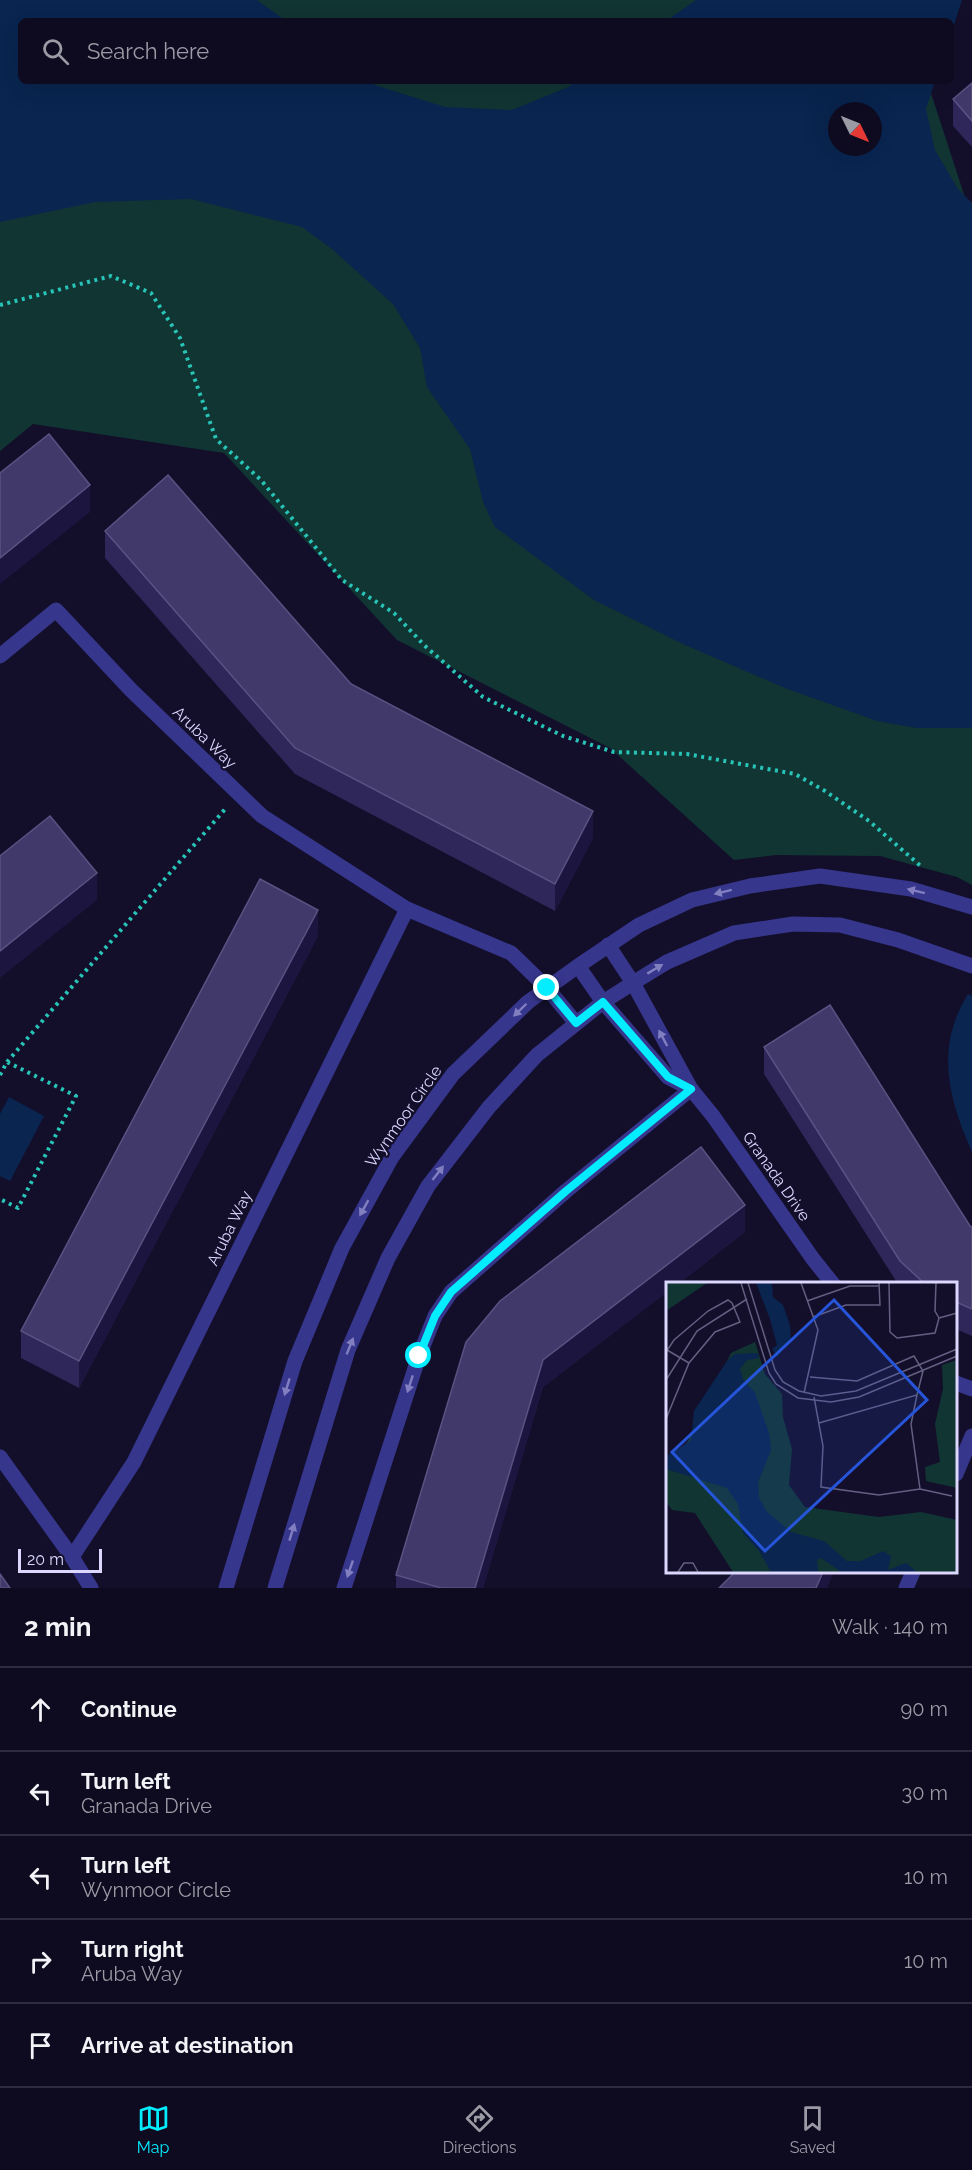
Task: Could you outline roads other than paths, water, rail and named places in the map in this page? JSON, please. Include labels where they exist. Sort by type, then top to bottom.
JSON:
[{"type":"street","name":"Aruba Way","points":[[0,656],[56,610],[131,690],[261,816],[406,909],[511,953],[547,988],[576,1023]]},
{"type":"street","name":"Wynmoor Circle","points":[[226,1588],[295,1361],[342,1248],[392,1157],[453,1074],[528,1002],[639,925],[692,900],[750,886],[820,876],[911,889],[972,907]]},
{"type":"street","name":"Aruba Way","points":[[72,1557],[134,1462],[406,909]]},
{"type":"street","points":[[275,1588],[348,1350],[388,1258],[428,1186],[489,1107],[537,1055],[603,1002],[633,982],[667,962],[734,933],[793,924],[840,925],[898,940],[972,966]]},
{"type":"street","name":"Granada Drive","points":[[608,945],[633,982],[691,1089],[713,1116],[813,1260],[831,1282]]},
{"type":"street","name":"Granada Drive","points":[[578,966],[603,1002],[668,1077],[691,1089]]},
{"type":"street","points":[[344,1588],[419,1356],[435,1316],[451,1292],[566,1191],[691,1089]]},
{"type":"street","points":[[957,1383],[972,1389]]},
{"type":"street","points":[[957,1472],[972,1436]]},
{"type":"street","points":[[0,1457],[72,1557],[91,1588]]},
{"type":"street","points":[[906,1588],[913,1573]]},
{"type":"water","points":[[0,0],[257,0],[282,18],[18,18],[18,84],[374,84],[445,107],[512,110],[572,84],[934,84],[926,109],[935,150],[958,189],[972,203],[972,728],[917,728],[877,721],[785,688],[683,644],[594,600],[495,527],[483,502],[470,449],[427,387],[420,348],[393,304],[332,249],[302,227],[191,199],[95,202],[0,222]]},
{"type":"water","points":[[696,0],[962,0],[954,25],[954,18],[670,18]]},
{"type":"water","points":[[968,994],[972,996],[972,1152],[951,1092],[948,1053],[951,1033]]},
{"type":"water","points":[[9,1097],[44,1116],[10,1181],[0,1176],[0,1114]]}]
